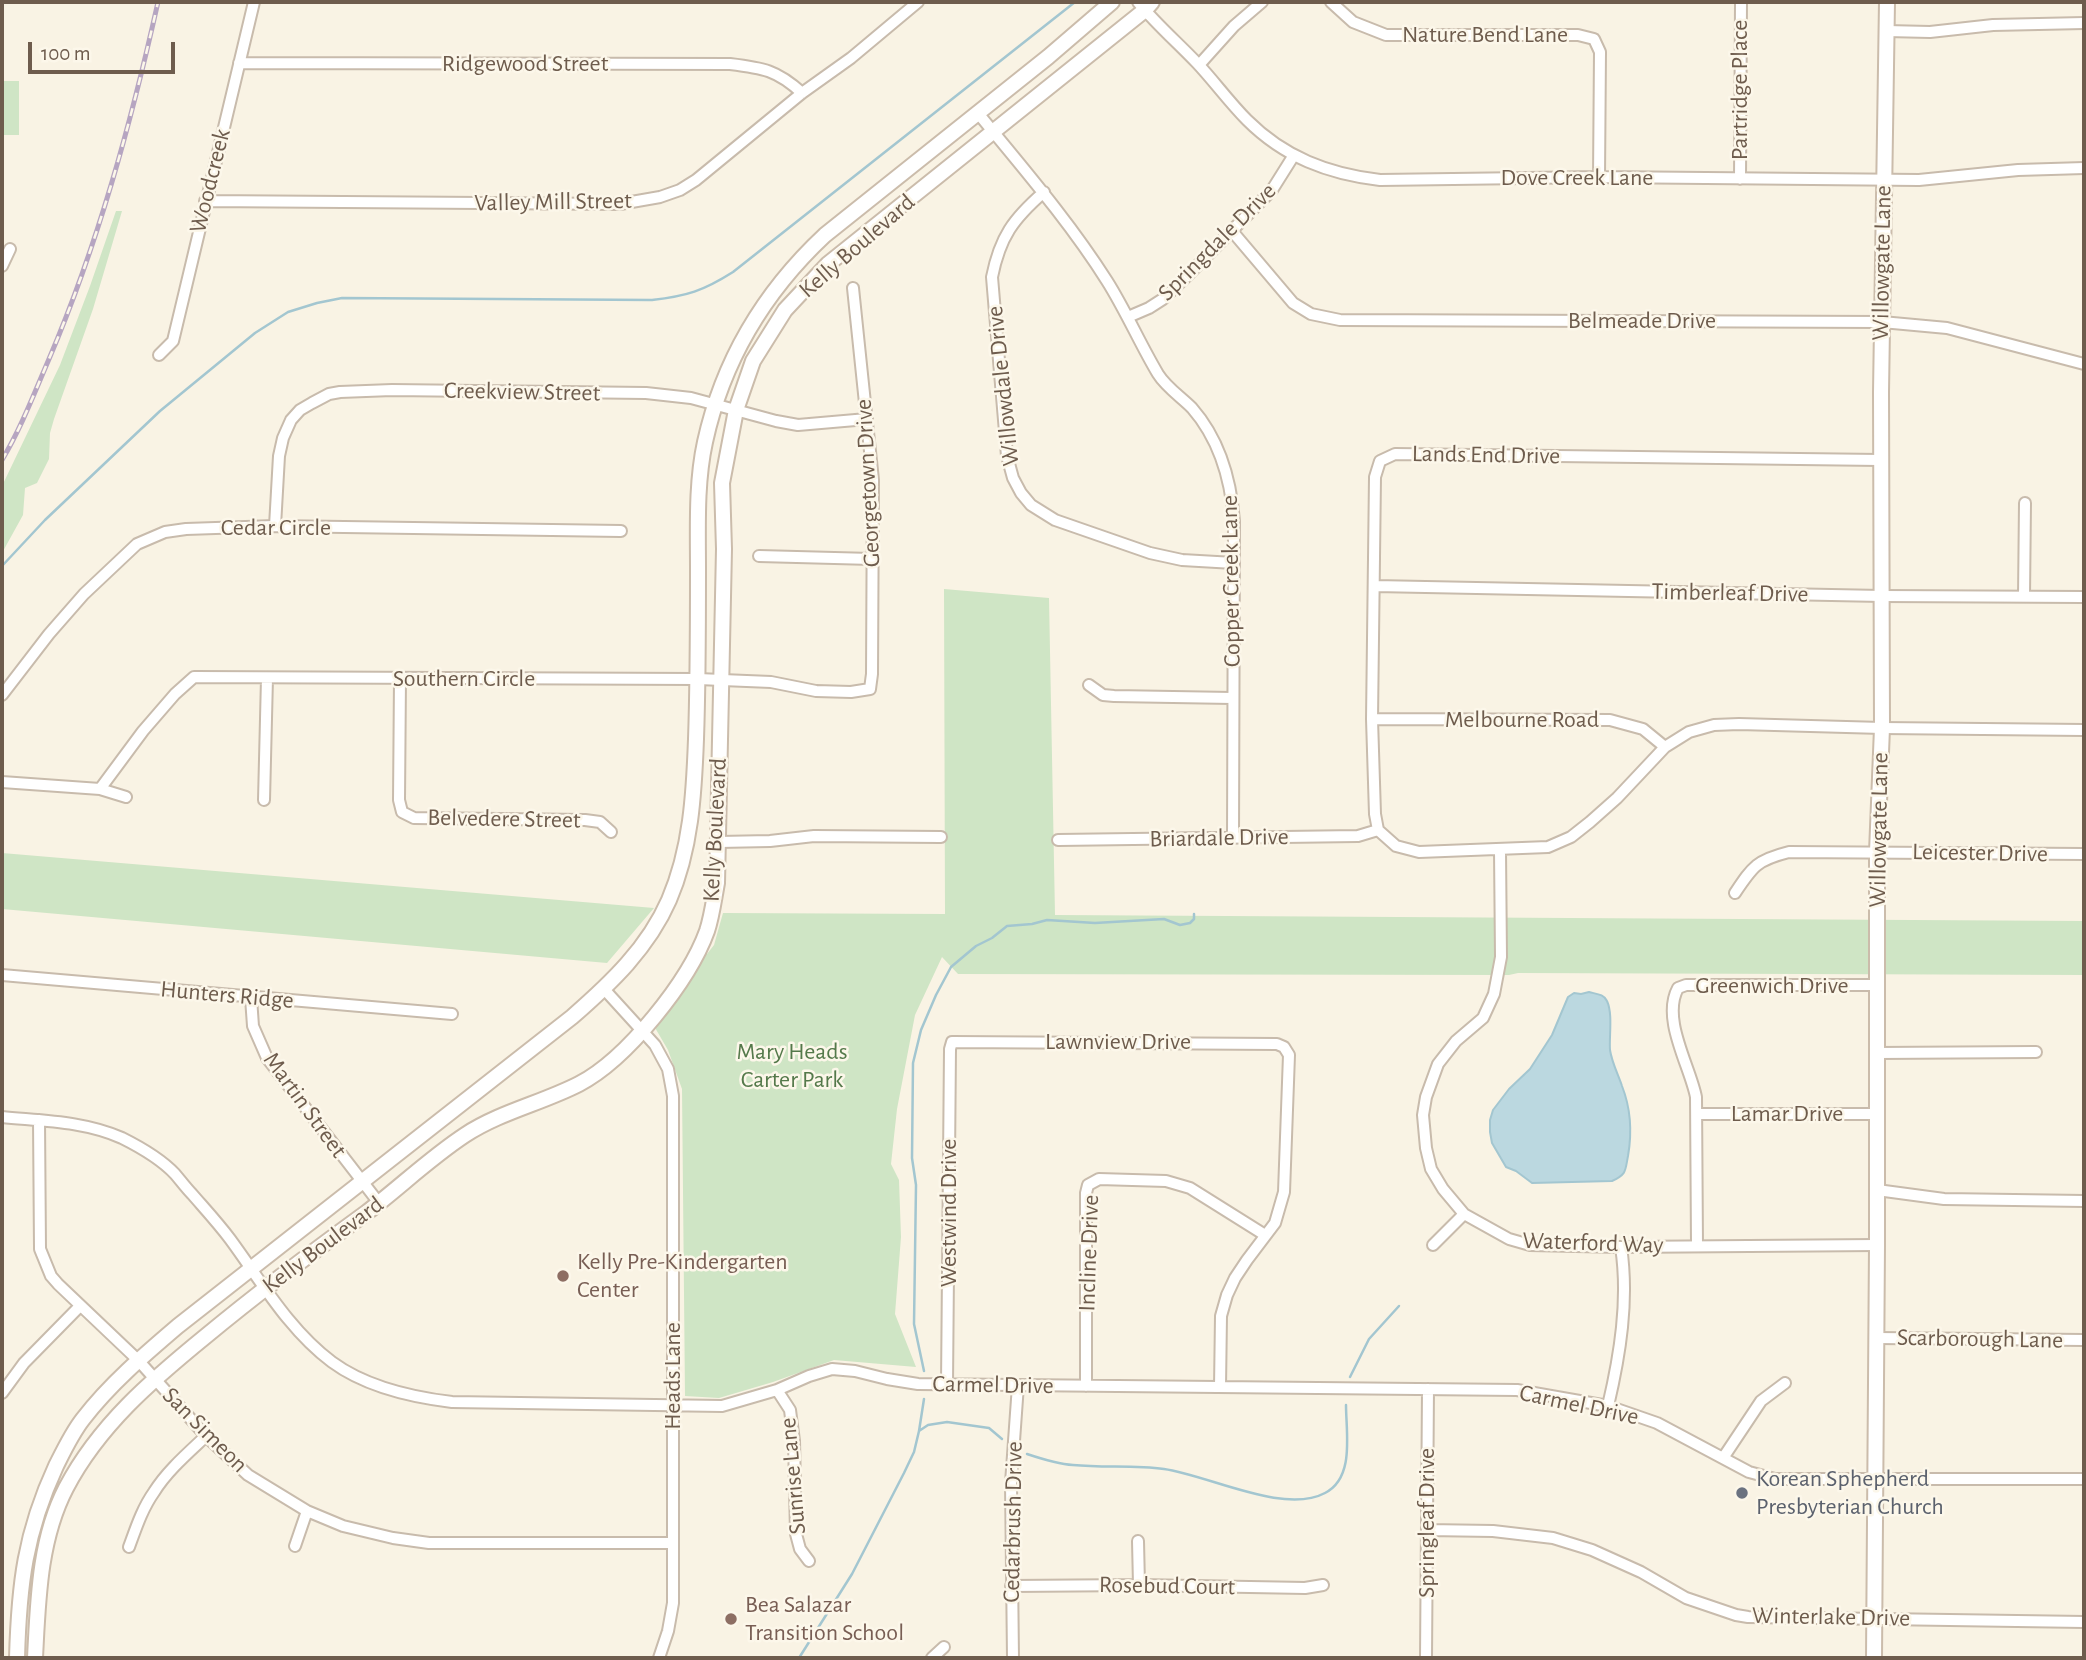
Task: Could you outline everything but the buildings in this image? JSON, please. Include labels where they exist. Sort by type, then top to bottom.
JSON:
[{"type":"main road","name":"Kelly Boulevard","points":[[17,1658],[23,1568],[33,1523],[63,1451],[80,1422],[138,1360],[251,1268],[516,1062],[604,989],[653,932],[678,876],[692,813],[698,679],[700,481],[704,444],[727,372],[756,315],[797,262],[825,235],[1048,57],[1112,2]]},
{"type":"main road","name":"Willowgate Lane","points":[[1874,1658],[1877,852],[1882,728],[1880,460],[1887,2]]},
{"type":"main road","name":"Kelly Boulevard","points":[[35,1658],[41,1574],[55,1514],[65,1489],[93,1443],[112,1421],[154,1378],[265,1287],[379,1203],[465,1135],[501,1116],[582,1082],[619,1054],[644,1031],[682,978],[707,931],[717,883],[724,549],[722,483],[736,410],[753,361],[785,310],[828,264],[994,133],[1145,5]]},
{"type":"street","name":"Woodcreek","points":[[159,355],[173,341],[254,2]]},
{"type":"street","name":"Valley Mill Street","points":[[205,201],[620,204],[660,197],[680,190],[696,180],[918,2]]},
{"type":"street","points":[[1199,65],[1234,26],[1262,2]]},
{"type":"street","name":"Nature Bend Lane","points":[[1331,2],[1353,22],[1386,35],[1578,35],[1594,39],[1600,52],[1600,177]]},
{"type":"street","name":"Partridge Place","points":[[1740,179],[1741,2]]},
{"type":"street","name":"Dove Creek Lane","points":[[1145,5],[1255,128],[1294,155],[1320,168],[1352,177],[1380,180],[1600,177],[1919,180],[2018,170],[2084,168]]},
{"type":"street","points":[[1886,31],[1930,32],[1993,24],[2084,23]]},
{"type":"street","name":"Ridgewood Street","points":[[239,62],[730,64],[774,72],[802,93]]},
{"type":"street","name":"Copper Creek Lane","points":[[977,112],[1044,192],[1107,281],[1159,377],[1192,409],[1208,431],[1220,455],[1232,499],[1233,838]]},
{"type":"street","name":"Springdale Drive","points":[[1128,317],[1163,299],[1272,190],[1294,155]]},
{"type":"street","name":"Willowdale Drive","points":[[1044,192],[1019,215],[1005,233],[996,255],[992,278],[1007,456],[1013,478],[1031,505],[1055,520],[1150,554],[1182,560],[1234,563]]},
{"type":"street","name":"Belmeade Drive","points":[[1232,231],[1293,303],[1311,314],[1340,320],[1882,322],[1947,328],[2084,364]]},
{"type":"street","points":[[2,266],[10,249]]},
{"type":"street","name":"Georgetown Drive","points":[[853,288],[873,480],[871,679]]},
{"type":"street","name":"Creekview Street","points":[[275,526],[279,456],[283,438],[300,410],[329,394],[352,390],[646,393],[691,398],[798,425],[867,419]]},
{"type":"street","name":"Lands End Drive","points":[[1378,830],[1375,814],[1372,719],[1375,477],[1380,460],[1395,454],[1880,460]]},
{"type":"street","points":[[2024,596],[2025,503]]},
{"type":"street","name":"Cedar Circle","points":[[2,695],[84,594],[137,544],[164,532],[275,526],[621,531]]},
{"type":"street","points":[[759,556],[872,559]]},
{"type":"street","name":"Timberleaf Drive","points":[[1375,586],[1882,596],[2084,597]]},
{"type":"street","name":"Southern Circle","points":[[100,789],[143,730],[189,679],[194,677],[698,679],[771,682],[816,691],[851,692],[870,689],[871,679]]},
{"type":"street","points":[[264,800],[267,678]]},
{"type":"street","name":"Belvedere Street","points":[[400,678],[399,800],[402,812],[414,818],[600,821],[611,832]]},
{"type":"street","points":[[1088,685],[1103,695],[1114,696],[1232,698]]},
{"type":"street","name":"Melbourne Road","points":[[1372,719],[1610,720],[1643,729],[1665,747]]},
{"type":"street","points":[[1378,830],[1396,846],[1419,852],[1548,847],[1571,837],[1617,798],[1665,747],[1689,732],[1714,725],[1739,723],[2084,730]]},
{"type":"street","points":[[2,782],[100,789],[126,797]]},
{"type":"street","name":"Briardale Drive","points":[[1058,840],[1358,836],[1378,830]]},
{"type":"street","points":[[719,842],[770,841],[814,836],[941,836]]},
{"type":"street","name":"Waterford Way","points":[[1500,850],[1502,957],[1494,994],[1483,1018],[1456,1041],[1438,1064],[1426,1097],[1423,1115],[1431,1169],[1443,1189],[1464,1214],[1509,1239],[1530,1245],[1877,1245]]},
{"type":"street","name":"Leicester Drive","points":[[1735,892],[1751,868],[1771,857],[1789,852],[2084,854]]},
{"type":"street","name":"Hunters Ridge","points":[[2,975],[452,1014]]},
{"type":"street","name":"Greenwich Drive","points":[[1697,1245],[1697,1114],[1693,1082],[1675,1029],[1674,995],[1678,988],[1686,985],[1877,985]]},
{"type":"street","name":"Heads Lane","points":[[604,989],[655,1045],[668,1069],[673,1096],[673,1602],[668,1631],[659,1658]]},
{"type":"street","name":"Martin Street","points":[[251,998],[253,1026],[267,1058],[379,1203]]},
{"type":"street","name":"Lawnview Drive","points":[[952,1042],[1277,1044],[1284,1047],[1289,1055],[1284,1192],[1275,1223],[1265,1235]]},
{"type":"street","name":"Westwind Drive","points":[[947,1384],[952,1042]]},
{"type":"street","points":[[1877,1054],[2036,1052]]},
{"type":"street","name":"Lamar Drive","points":[[1697,1114],[1876,1114]]},
{"type":"street","name":"Carmel Drive","points":[[2,1117],[97,1129],[123,1139],[155,1157],[173,1172],[209,1213],[306,1339],[332,1362],[360,1378],[417,1398],[452,1402],[722,1406],[777,1390],[832,1369],[918,1384],[1517,1390],[1608,1406],[1657,1423],[1749,1472],[1775,1479],[2084,1479]]},
{"type":"street","name":"San Simeon","points":[[39,1120],[40,1249],[51,1276],[138,1360],[206,1436],[248,1475],[307,1511],[343,1526],[393,1538],[429,1543],[673,1543]]},
{"type":"street","name":"Incline Drive","points":[[1086,1386],[1088,1185],[1099,1180],[1166,1181],[1190,1188],[1265,1235]]},
{"type":"street","points":[[1877,1190],[1944,1199],[2084,1200]]},
{"type":"street","points":[[1433,1245],[1464,1214]]},
{"type":"street","points":[[1220,1387],[1221,1316],[1227,1295],[1235,1278],[1265,1235]]},
{"type":"street","points":[[1608,1406],[1622,1330],[1621,1247]]},
{"type":"street","points":[[2,1393],[24,1363],[80,1306]]},
{"type":"street","name":"Scarborough Lane","points":[[1877,1338],[2084,1340]]},
{"type":"street","points":[[1723,1458],[1761,1401],[1785,1383]]},
{"type":"street","name":"Cedarbrush Drive","points":[[1013,1658],[1011,1483],[1018,1385]]},
{"type":"street","name":"Springleaf Drive","points":[[1426,1658],[1428,1389]]},
{"type":"street","name":"Sunrise Lane","points":[[777,1390],[790,1410],[794,1441],[796,1534],[800,1549],[809,1561]]},
{"type":"street","points":[[129,1547],[142,1511],[154,1491],[168,1473],[206,1436]]},
{"type":"street","points":[[295,1546],[307,1511]]},
{"type":"street","name":"Winterlake Drive","points":[[1427,1530],[1493,1531],[1553,1538],[1592,1550],[1641,1572],[1686,1598],[1748,1617],[2084,1622]]},
{"type":"street","points":[[1138,1541],[1139,1585]]},
{"type":"street","name":"Rosebud Court","points":[[1011,1586],[1306,1588],[1323,1585]]},
{"type":"street","points":[[932,1658],[944,1647]]},
{"type":"green space","points":[[2,81],[19,81],[19,135],[2,135]]},
{"type":"green space","points":[[116,211],[122,211],[93,309],[54,419],[50,433],[49,459],[37,483],[25,488],[23,515],[2,553],[2,486],[60,365]]},
{"type":"green space","name":"Mary Heads Carter Park","points":[[944,589],[1049,598],[1055,915],[2084,921],[2084,975],[958,974],[942,957],[915,1015],[897,1109],[891,1164],[899,1180],[901,1237],[895,1314],[916,1367],[834,1360],[719,1398],[685,1396],[682,1089],[668,1050],[654,1026],[698,954],[707,954],[714,945],[723,913],[945,914]]},
{"type":"green space","points":[[2,853],[654,908],[607,963],[2,909]]},
{"type":"water","points":[[1589,992],[1604,997],[1609,1006],[1610,1050],[1625,1095],[1630,1121],[1626,1169],[1612,1181],[1532,1183],[1506,1167],[1492,1143],[1490,1120],[1493,1110],[1509,1089],[1530,1069],[1552,1035],[1568,997],[1574,993]]},
{"type":"waterway","points":[[2,566],[45,520],[160,411],[255,333],[288,312],[342,298],[652,300],[675,297],[703,288],[733,272],[1075,2]]},
{"type":"waterway","points":[[924,1371],[914,1324],[916,1185],[912,1158],[913,1063],[921,1030],[951,967],[976,946],[1007,926],[1047,920],[1095,923],[1164,919],[1180,925],[1190,923],[1194,914]]},
{"type":"waterway","points":[[1350,1377],[1369,1339],[1399,1306]]},
{"type":"waterway","points":[[799,1658],[852,1574],[904,1473],[914,1452],[924,1399]]},
{"type":"waterway","points":[[1027,1454],[1067,1464],[1164,1469],[1268,1497],[1308,1499],[1325,1493],[1335,1486],[1341,1477],[1347,1454],[1346,1405]]},
{"type":"waterway","points":[[919,1431],[928,1425],[947,1422],[989,1428],[1002,1439]]},
{"type":"railway","points":[[2,460],[33,398],[83,272],[125,138],[158,2]]},
{"type":"place","name":"Kelly Pre-Kindergarten Center","points":[[563,1276]]},
{"type":"place","name":"Korean Sphepherd Presbyterian Church","points":[[1742,1493]]},
{"type":"place","name":"Bea Salazar Transition School","points":[[731,1619]]}]
